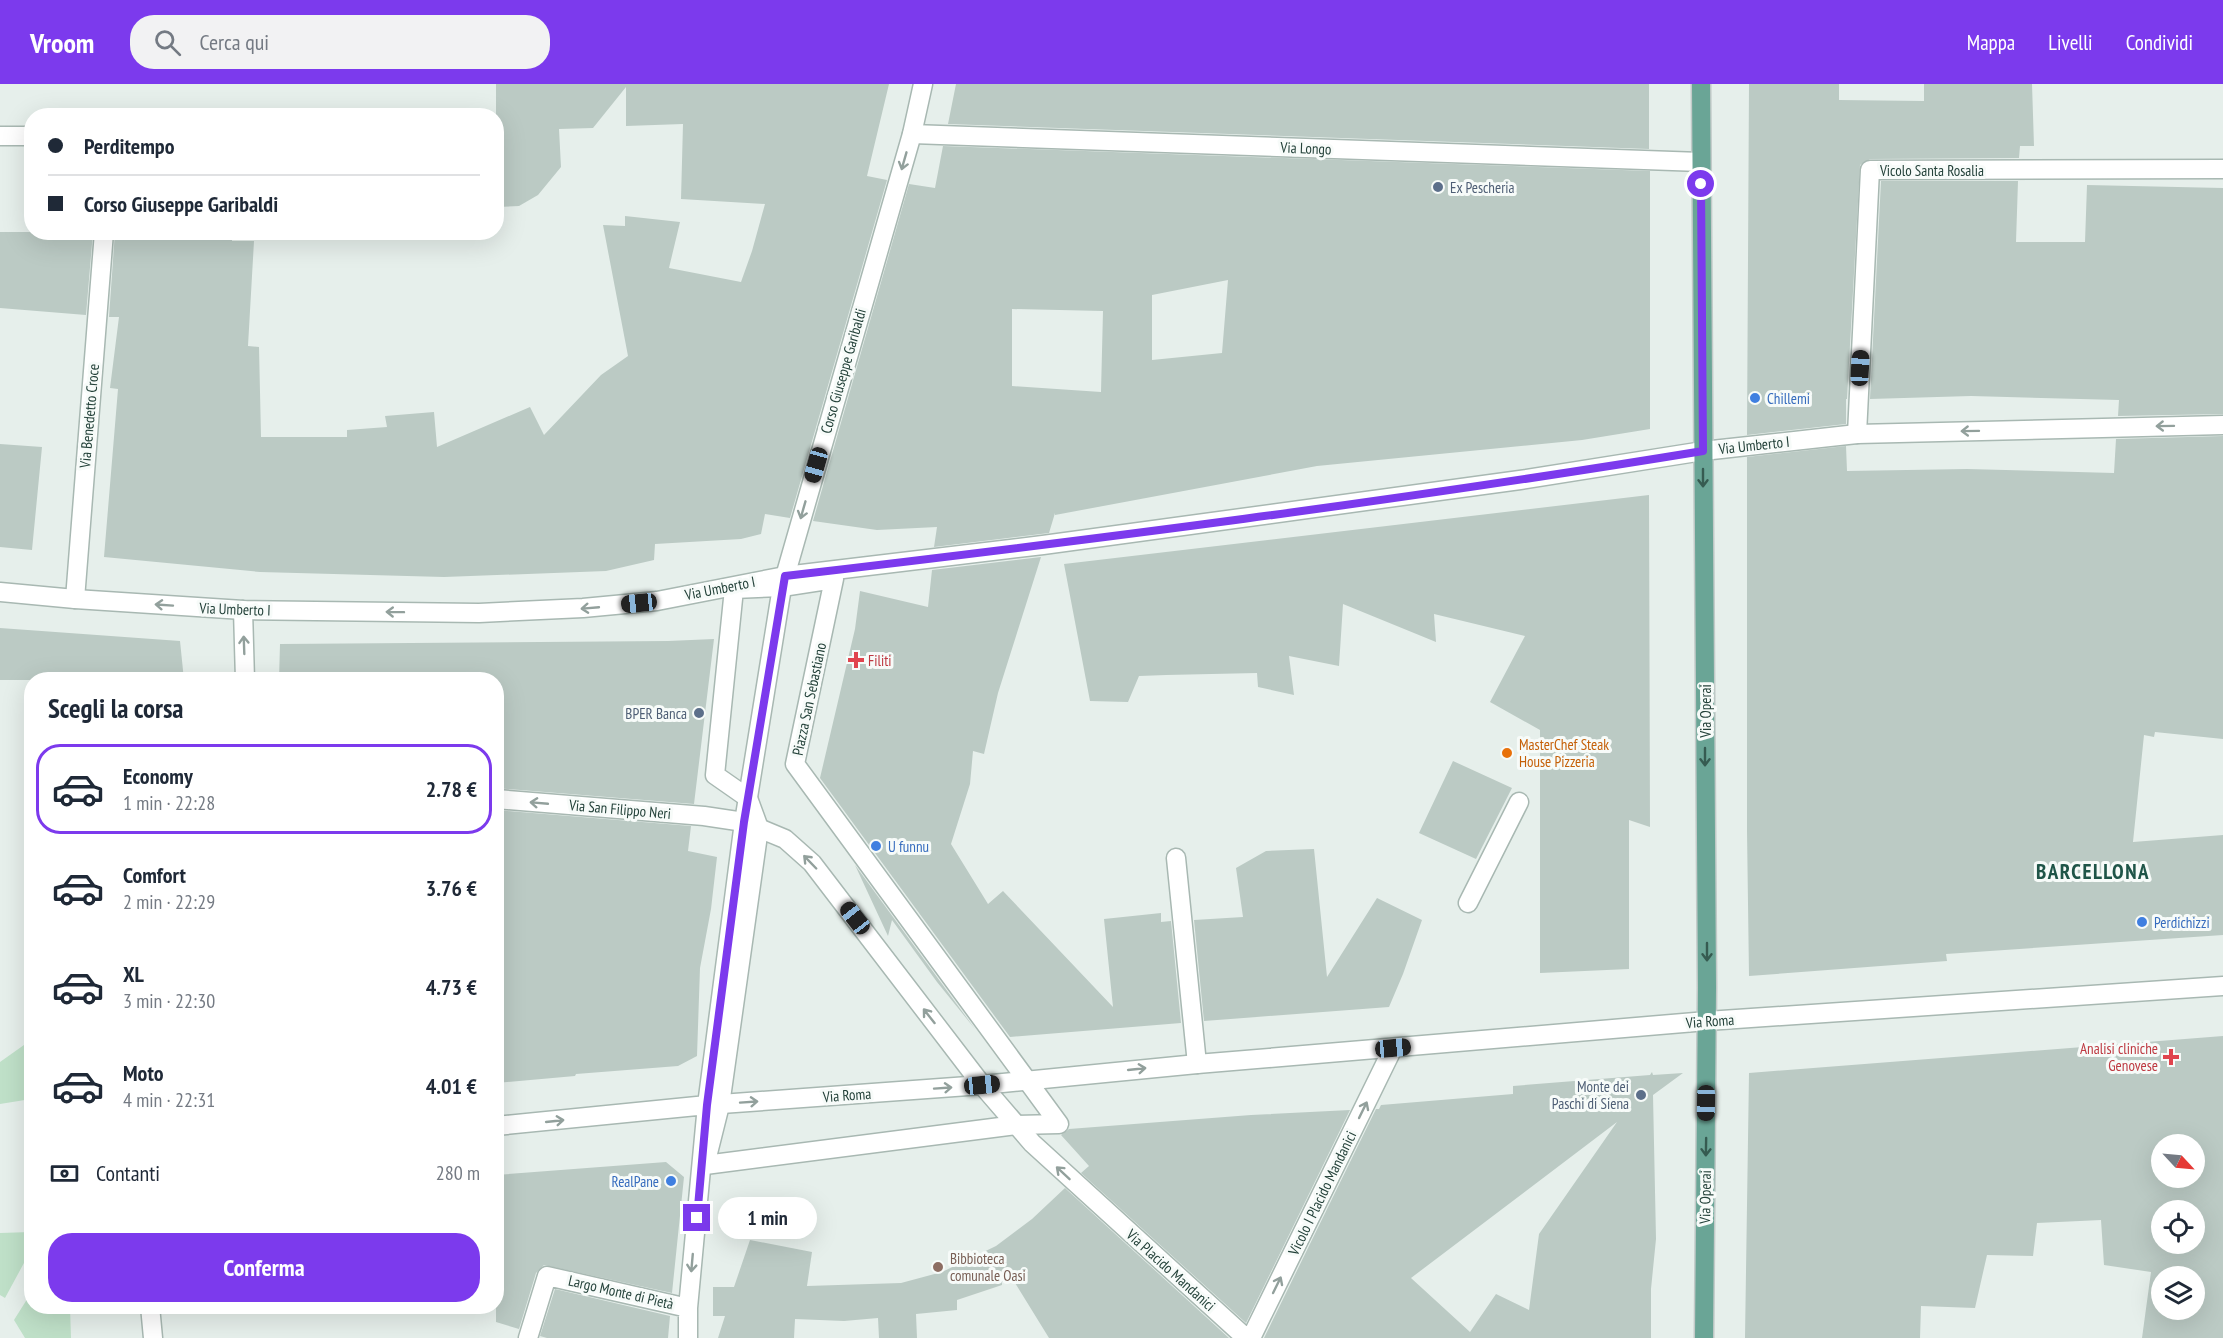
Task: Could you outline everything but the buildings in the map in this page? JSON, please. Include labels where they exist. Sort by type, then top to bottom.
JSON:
[{"type":"main road","name":"Via Operai","points":[[1701,84],[1707,1021],[1704,1338]]},
{"type":"street","name":"Corso Giuseppe Garibaldi","points":[[688,1338],[688,1308],[751,825],[748,798],[784,581],[912,134],[923,84]]},
{"type":"street","name":"Via Longo","points":[[912,134],[1701,162]]},
{"type":"street","points":[[0,136],[24,136]]},
{"type":"street","name":"Vicolo Santa Rosalia","points":[[1857,434],[1870,170],[2223,169]]},
{"type":"street","name":"Via Benedetto Croce","points":[[75,599],[103,240]]},
{"type":"street","name":"Via Umberto I","points":[[0,592],[243,610],[479,613],[583,608],[657,601],[784,581],[1509,482],[1703,451],[1857,434],[2223,425]]},
{"type":"street","name":"Piazza San Sebastiano","points":[[713,1105],[705,1165],[1016,1125],[1059,1124],[795,764],[834,579],[784,581],[734,589],[715,775],[748,798]]},
{"type":"street","points":[[243,610],[245,672]]},
{"type":"street","name":"Via San Filippo Neri","points":[[504,800],[704,816],[751,825]]},
{"type":"street","points":[[1468,903],[1519,802]]},
{"type":"street","points":[[751,825],[785,839],[812,863],[982,1085],[1016,1125]]},
{"type":"street","points":[[1176,858],[1197,1064]]},
{"type":"street","name":"Via Roma","points":[[504,1125],[713,1105],[982,1085],[1197,1064],[1707,1021],[2223,986]]},
{"type":"street","name":"Vicolo I Placido Mandanici","points":[[1251,1338],[1393,1048]]},
{"type":"street","name":"Via Placido Mandanici","points":[[1016,1125],[1095,1203],[1246,1338]]},
{"type":"street","name":"Largo Monte di Pietà","points":[[528,1338],[547,1276],[688,1308]]},
{"type":"street","points":[[151,1314],[153,1338]]},
{"type":"green space","points":[[24,1045],[24,1100],[0,1104],[0,1062]]},
{"type":"green space","points":[[24,1232],[24,1263],[5,1298],[0,1295],[0,1233]]},
{"type":"green space","points":[[24,1304],[24,1314],[70,1314],[71,1338],[25,1338],[14,1320]]},
{"type":"place","name":"Ex Pescheria","points":[[1438,187]]},
{"type":"place","name":"Chillemi","points":[[1755,398]]},
{"type":"place","name":"Filiti","points":[[856,660]]},
{"type":"place","name":"BPER Banca","points":[[699,713]]},
{"type":"place","name":"MasterChef Steak House Pizzeria","points":[[1507,753]]},
{"type":"place","name":"U funnu","points":[[876,846]]},
{"type":"place","name":"Perdichizzi","points":[[2142,922]]},
{"type":"place","name":"Analisi cliniche Genovese","points":[[2171,1057]]},
{"type":"place","name":"Monte dei Paschi di Siena","points":[[1641,1095]]},
{"type":"place","name":"RealPane","points":[[671,1181]]},
{"type":"place","name":"Bibbioteca comunale Oasi","points":[[938,1267]]},
{"type":"district","name":"BARCELLONA","points":[[2093,871]]},
{"type":"route","points":[[697,1218],[707,1105],[744,822],[785,576],[1043,545],[1497,484],[1703,451],[1701,184]]}]
